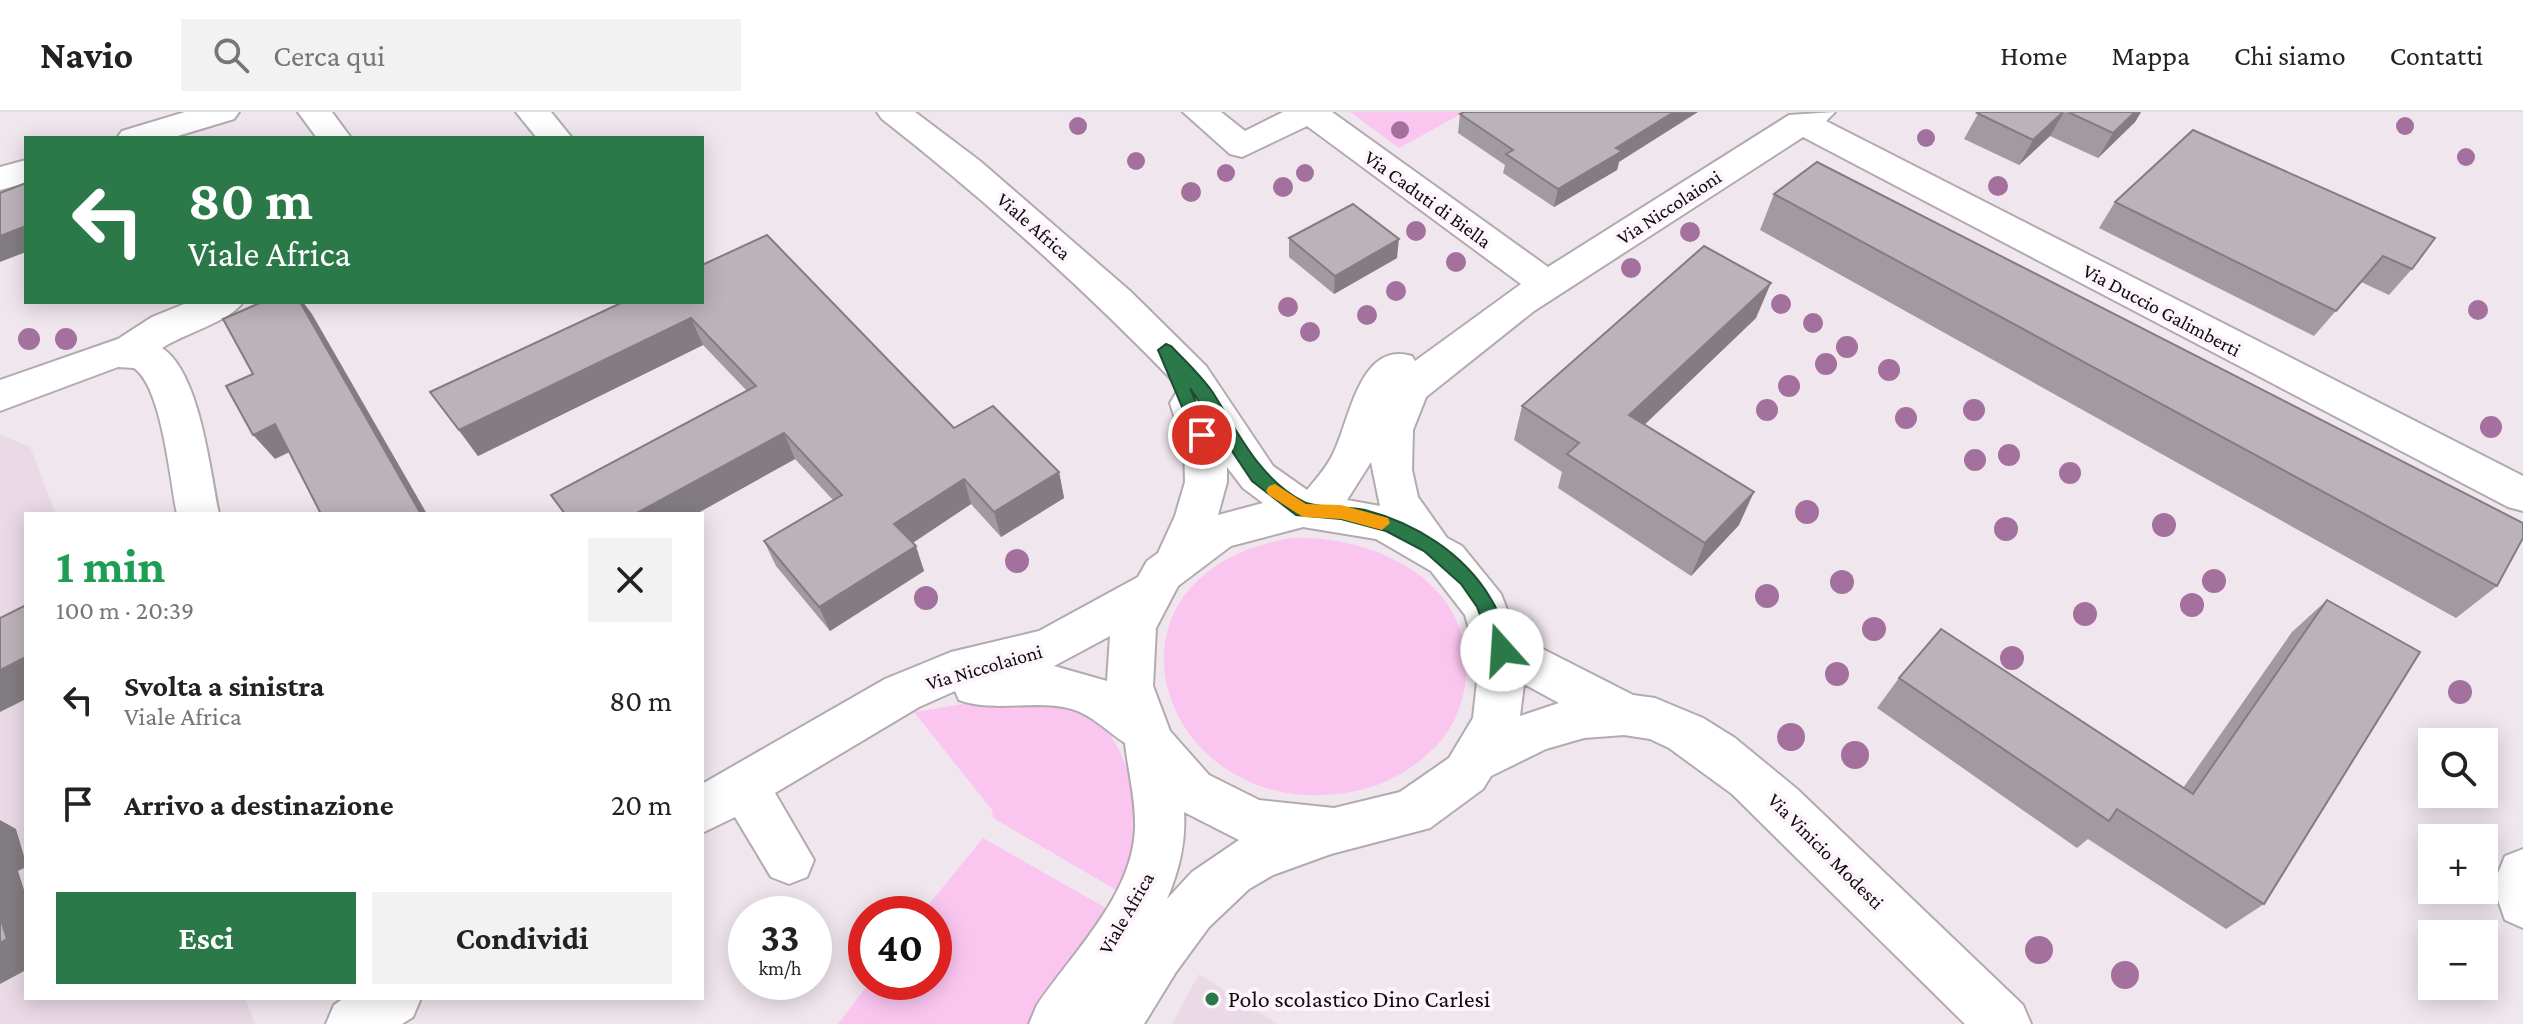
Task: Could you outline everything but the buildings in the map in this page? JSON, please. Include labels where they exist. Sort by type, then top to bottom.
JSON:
[{"type":"street","points":[[141,136],[222,112]]},
{"type":"street","points":[[315,112],[333,136]]},
{"type":"street","points":[[533,112],[553,136]]},
{"type":"street","name":"Viale Africa","points":[[894,112],[978,178],[1117,300],[1208,398],[1246,463],[1258,477],[1309,510]]},
{"type":"street","name":"Via Caduti di Biella","points":[[1200,112],[1242,146],[1309,112],[1534,294]]},
{"type":"street","name":"Via Niccolaioni","points":[[1430,546],[1405,513],[1393,483],[1393,430],[1398,411],[1421,377],[1534,294],[1810,117]]},
{"type":"street","name":"Via Duccio Galimberti","points":[[1810,117],[2523,495]]},
{"type":"street","points":[[0,179],[24,172]]},
{"type":"street","name":"Via Niccolaioni","points":[[1309,510],[1350,461],[1367,409],[1386,377],[1421,350],[1534,294]]},
{"type":"street","points":[[15,390],[89,362],[127,352],[166,327],[219,304]]},
{"type":"street","name":"Viale Africa","points":[[1056,1024],[1133,910],[1153,868],[1160,841],[1160,819],[1144,735],[1130,697],[1127,659],[1133,624],[1200,510],[1209,471],[1202,435],[1166,350]]},
{"type":"street","points":[[127,352],[151,360],[165,378],[198,512]]},
{"type":"street","name":"Viale Africa","points":[[1144,735],[1173,773],[1198,794],[1224,809],[1262,824],[1332,831],[1375,825],[1415,810],[1449,788],[1476,760],[1500,711],[1504,672],[1502,650],[1485,604],[1467,578],[1430,546],[1392,526],[1366,517],[1309,510],[1268,515],[1235,524],[1202,540],[1163,575]]},
{"type":"street","name":"Via Niccolaioni","points":[[722,798],[902,693],[951,672],[1050,648],[1163,575]]},
{"type":"street","name":"Via Vinicio Modesti","points":[[1502,650],[1625,714]]},
{"type":"street","name":"Via Niccolaioni","points":[[902,693],[977,686],[1052,686],[1098,698],[1144,735]]},
{"type":"street","name":"Via Vinicio Modesti","points":[[1476,760],[1537,728],[1567,721],[1625,714],[1644,717],[1676,729],[1760,785],[2004,1024]]},
{"type":"street","points":[[722,798],[789,860]]},
{"type":"street","name":"Viale Africa","points":[[1113,1024],[1171,934],[1215,883],[1257,857],[1332,831]]},
{"type":"street","points":[[2523,873],[2519,886],[2523,903]]},
{"type":"street","points":[[353,1024],[391,1000]]},
{"type":"shaded area","points":[[1350,112],[1465,112],[1399,148]]},
{"type":"shaded area","points":[[0,434],[30,447],[55,512],[24,512],[24,1000],[246,1000],[255,1024],[0,1024]]},
{"type":"shaded area","points":[[1291,538],[1322,539],[1354,545],[1384,555],[1412,570],[1435,590],[1453,614],[1464,643],[1465,686],[1450,728],[1423,758],[1378,785],[1298,794],[1240,777],[1197,743],[1170,698],[1164,648],[1181,601],[1222,562]]},
{"type":"shaded area","points":[[1012,701],[1081,712],[1102,725],[1113,739],[1130,775],[1142,833],[1140,854],[1123,894],[993,818],[992,810],[914,712],[968,703]]},
{"type":"shaded area","points":[[983,838],[1111,911],[1028,1024],[838,1024],[856,1000],[952,1000],[952,896],[936,896]]},
{"type":"shaded area","name":"Polo scolastico Dino Carlesi","points":[[1199,974],[1278,1024],[1172,1024]]},
{"type":"slow traffic","points":[[1275,491],[1303,510],[1341,512],[1382,523]]},
{"type":"place","name":"Polo scolastico Dino Carlesi","points":[[1212,999]]},
{"type":"route","points":[[1202,435],[1166,350],[1192,376],[1208,398],[1246,463],[1258,477],[1303,510],[1366,517],[1392,526],[1430,546],[1467,578],[1485,604],[1502,650]]}]
